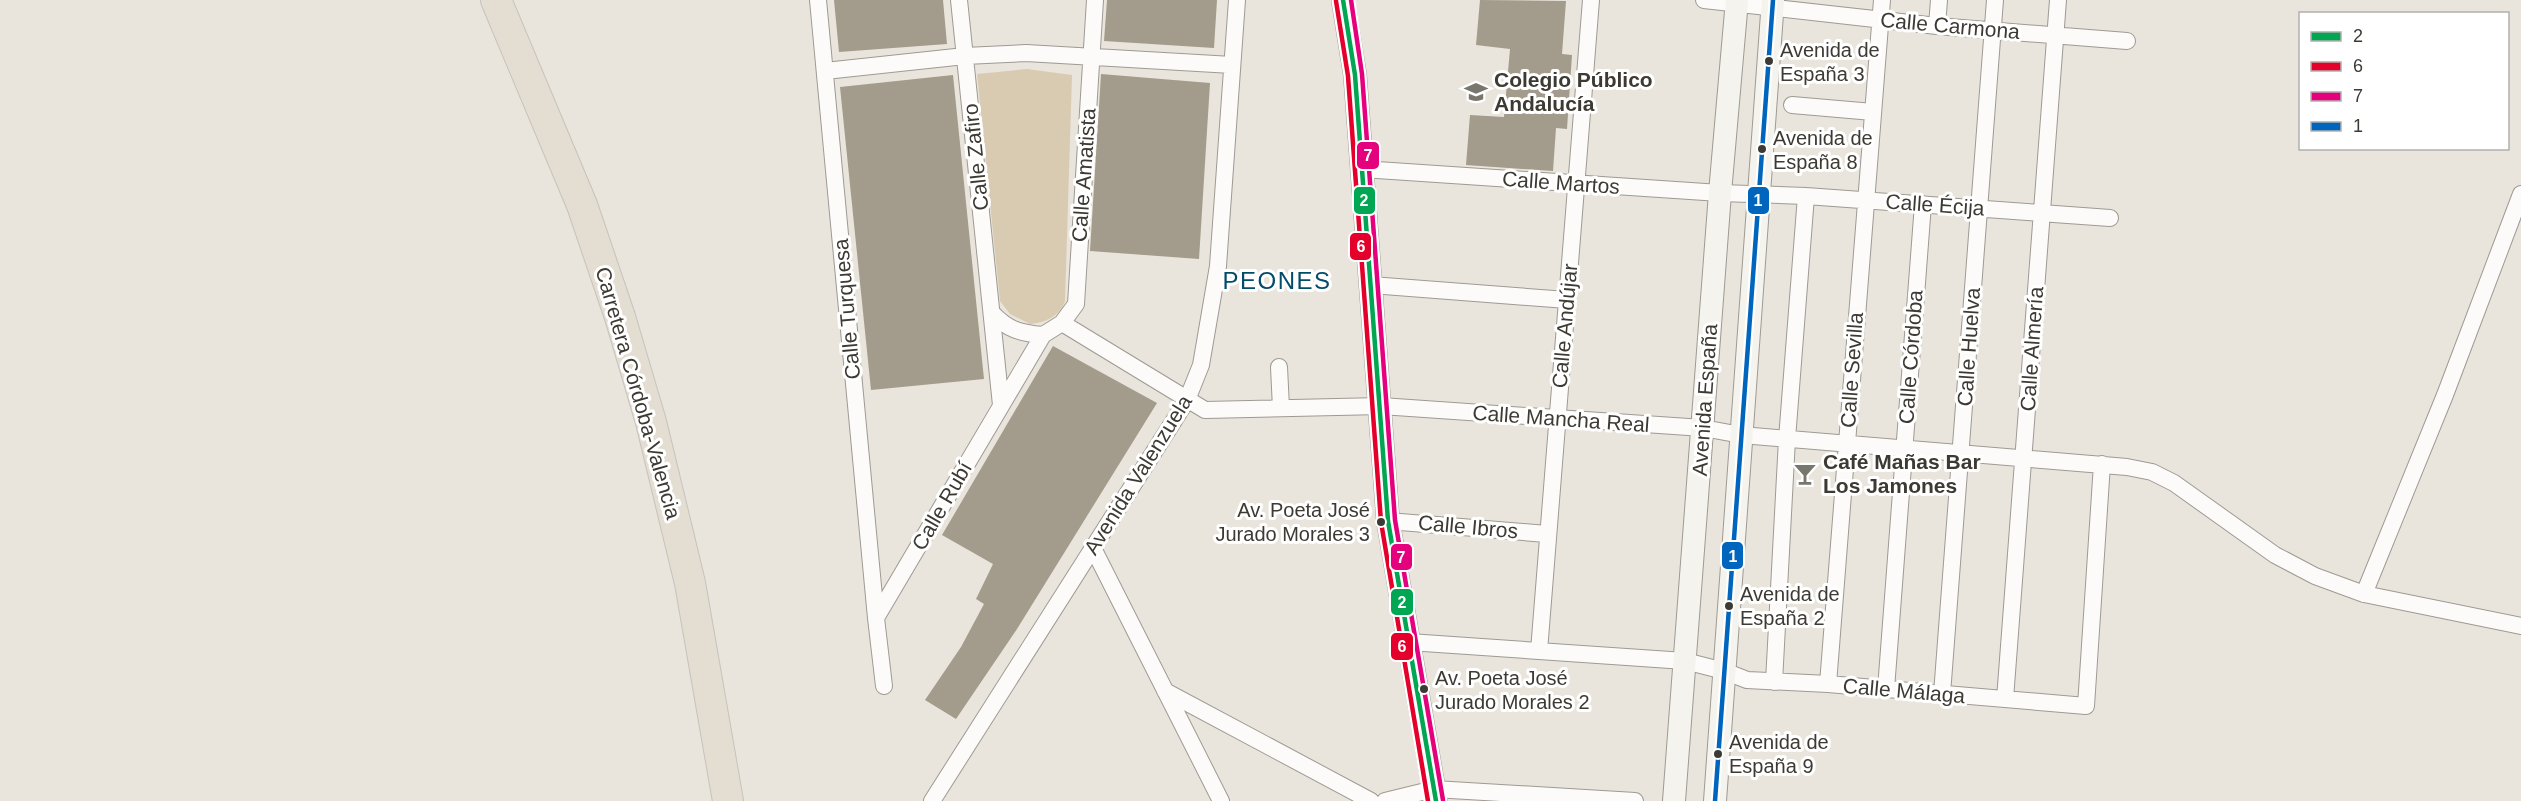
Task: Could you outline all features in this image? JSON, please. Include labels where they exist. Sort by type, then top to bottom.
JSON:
[{"type":"highway","name":"Carretera Córdoba-Valencia","points":[[496,0],[582,205],[620,317],[651,422],[690,583],[728,801]]},
{"type":"main road","points":[[1343,0],[1355,75],[1388,521],[1435,795]]},
{"type":"main road","name":"Avenida España","points":[[1674,801],[1720,193],[1737,1]]},
{"type":"main road","name":"Avenida España","points":[[1715,801],[1773,4]]},
{"type":"street","name":"Calle Turquesa","points":[[818,0],[876,618]]},
{"type":"street","name":"Calle Zafiro","points":[[959,0],[1001,405]]},
{"type":"street","name":"Calle Amatista","points":[[1043,335],[1062,323],[1076,304],[1095,0]]},
{"type":"street","name":"Avenida Valenzuela","points":[[932,801],[1187,400],[1201,365],[1218,266],[1237,0]]},
{"type":"street","name":"Calle Andújar","points":[[1539,651],[1591,0]]},
{"type":"street","name":"Calle Carmona","points":[[1704,0],[1822,7],[1881,19],[1937,26],[2127,41]]},
{"type":"street","name":"Calle Sevilla","points":[[1828,684],[1882,0]]},
{"type":"street","points":[[1937,26],[1939,0]]},
{"type":"street","name":"Calle Huelva","points":[[1942,694],[1995,0]]},
{"type":"street","name":"Calle Almería","points":[[2005,699],[2058,0]]},
{"type":"street","points":[[825,71],[965,56],[1026,53],[1232,65]]},
{"type":"street","points":[[1792,105],[1873,112]]},
{"type":"street","name":"Calle Martos","points":[[1362,169],[1760,194]]},
{"type":"street","name":"Calle Écija","points":[[1760,194],[2110,218]]},
{"type":"street","points":[[2364,594],[2445,395],[2521,194]]},
{"type":"street","points":[[1774,682],[1787,439],[1806,196]]},
{"type":"street","name":"Calle Córdoba","points":[[1886,689],[1923,204]]},
{"type":"street","points":[[1371,285],[1567,300]]},
{"type":"street","points":[[992,313],[1004,326],[1019,333],[1043,335]]},
{"type":"street","name":"Calle Mancha Real","points":[[1062,323],[1205,410],[1381,406],[1703,428],[1742,435],[2102,464],[2152,472],[2174,483],[2276,555],[2315,576],[2364,594],[2521,626]]},
{"type":"street","name":"Calle Rubí","points":[[876,618],[1043,335]]},
{"type":"street","points":[[1279,368],[1281,408]]},
{"type":"street","name":"Calle Málaga","points":[[1409,642],[1685,661],[1724,671],[1747,680],[1828,684],[2086,706],[2102,464]]},
{"type":"street","name":"Calle Ibros","points":[[1388,521],[1547,534]]},
{"type":"street","points":[[1093,548],[1221,801]]},
{"type":"street","points":[[876,618],[884,686]]},
{"type":"street","points":[[1165,691],[1371,801]]},
{"type":"street","points":[[1385,801],[1435,795],[1635,801]]},
{"type":"shaded area","points":[[1027,69],[1072,75],[1065,301],[1060,311],[1051,318],[1030,324],[1010,314],[1000,301],[977,74]]},
{"type":"building","points":[[834,0],[943,0],[947,44],[839,52]]},
{"type":"building","points":[[1107,0],[1217,0],[1214,48],[1104,41]]},
{"type":"building","points":[[1480,0],[1566,1],[1562,54],[1572,55],[1567,129],[1556,128],[1553,171],[1466,165],[1470,115],[1504,117],[1510,49],[1476,45]]},
{"type":"building","points":[[1101,74],[1210,83],[1199,259],[1090,251]]},
{"type":"building","points":[[953,75],[984,379],[871,390],[840,87]]},
{"type":"building","points":[[1053,346],[1157,403],[1017,629],[956,719],[925,700],[961,647],[984,604],[976,599],[993,564],[942,535]]},
{"type":"transit line","name":"2","points":[[1343,0],[1355,75],[1388,521],[1436,801]]},
{"type":"transit line","name":"7","points":[[1351,0],[1362,74],[1395,520],[1443,800]]},
{"type":"transit line","name":"1","points":[[1715,801],[1773,0]]},
{"type":"transit line","name":"6","points":[[1336,1],[1348,76],[1381,522],[1428,801]]},
{"type":"place","name":"Avenida de España 3","points":[[1769,61]]},
{"type":"place","name":"Colegio Público Andalucía","points":[[1476,92]]},
{"type":"place","name":"Avenida de España 8","points":[[1762,149]]},
{"type":"place","name":"Café Mañas Bar Los Jamones","points":[[1805,474]]},
{"type":"place","name":"Av. Poeta José Jurado Morales 3","points":[[1381,522]]},
{"type":"place","name":"Avenida de España 2","points":[[1729,606]]},
{"type":"place","name":"Av. Poeta José Jurado Morales 2","points":[[1424,689]]},
{"type":"place","name":"Avenida de España 9","points":[[1718,754]]},
{"type":"district","name":"PEONES","points":[[1277,281]]}]
